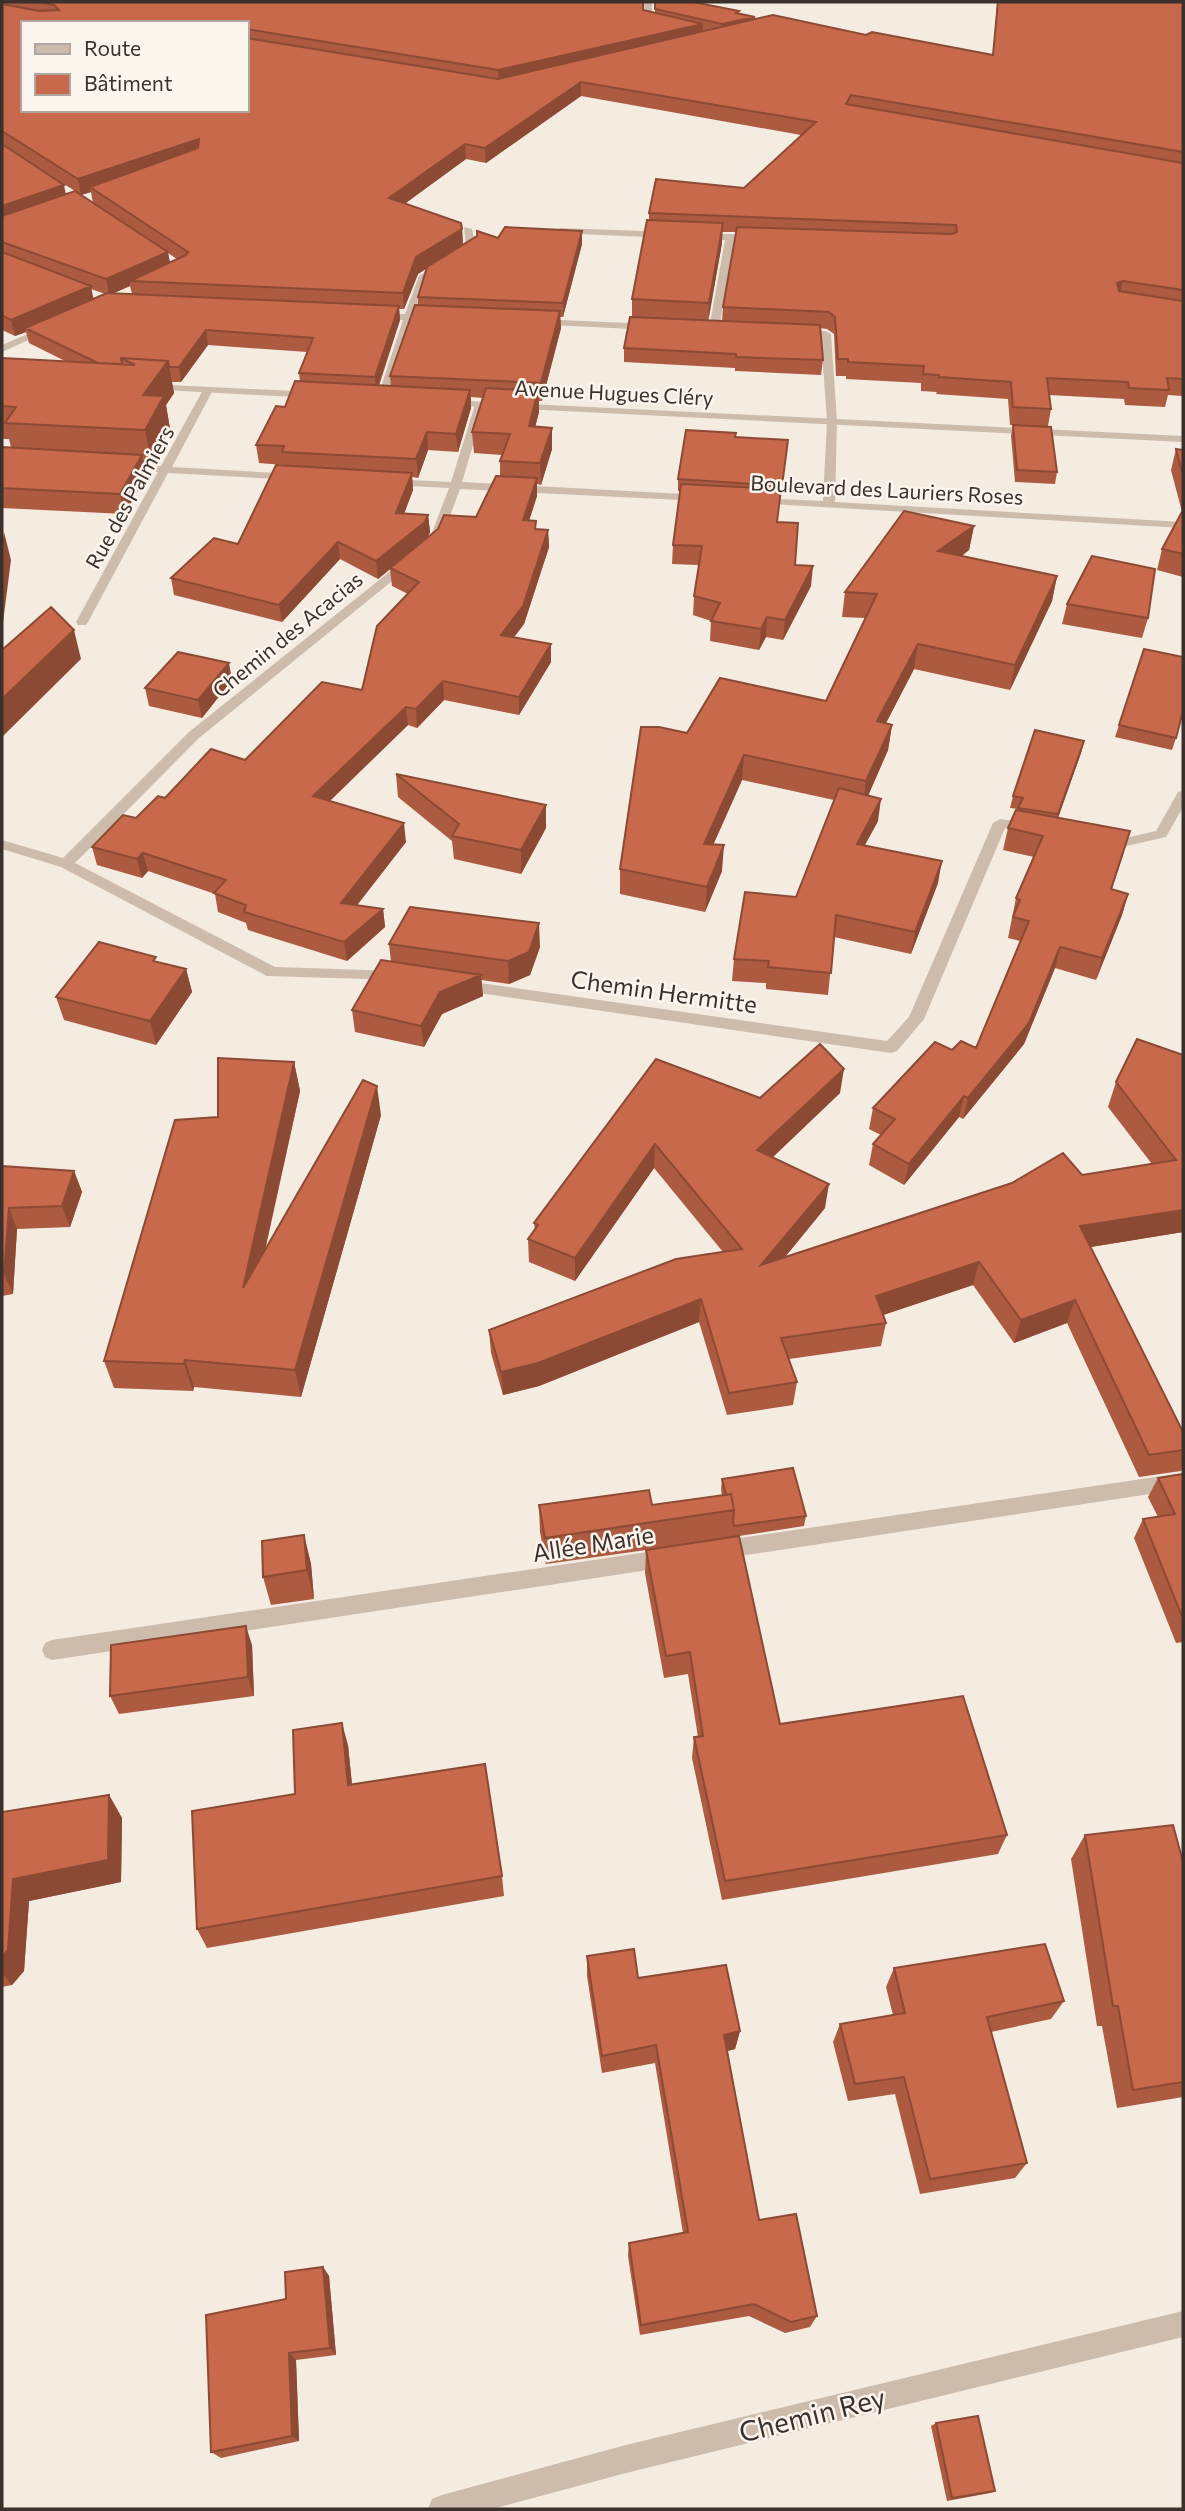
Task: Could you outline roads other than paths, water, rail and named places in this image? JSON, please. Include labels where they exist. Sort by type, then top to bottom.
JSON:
[{"type":"street","points":[[648,2],[648,21],[668,25]]},
{"type":"street","points":[[382,399],[422,278],[471,247],[467,229]]},
{"type":"street","points":[[556,230],[677,235]]},
{"type":"street","points":[[690,236],[771,239]]},
{"type":"street","points":[[714,329],[730,238]]},
{"type":"street","points":[[369,315],[451,319]]},
{"type":"street","points":[[520,322],[658,327]]},
{"type":"street","points":[[2,349],[62,323]]},
{"type":"street","points":[[700,329],[726,330]]},
{"type":"street","points":[[789,332],[826,334],[832,421],[829,505]]},
{"type":"street","points":[[140,386],[329,396]]},
{"type":"street","name":"Rue des Palmiers","points":[[82,622],[208,390]]},
{"type":"street","points":[[369,398],[394,400]]},
{"type":"street","name":"Avenue Hugues Cléry","points":[[431,402],[1183,439]]},
{"type":"street","points":[[434,543],[456,485],[480,405]]},
{"type":"street","points":[[111,467],[304,477]]},
{"type":"street","name":"Boulevard des Lauriers Roses","points":[[373,481],[719,499]]},
{"type":"street","name":"Boulevard des Lauriers Roses","points":[[746,500],[1183,525]]},
{"type":"street","name":"Chemin des Acacias","points":[[66,864],[194,735],[415,558]]},
{"type":"street","points":[[1095,839],[1122,843],[1161,834],[1183,795]]},
{"type":"street","name":"Chemin Hermitte","points":[[447,983],[891,1047],[916,1019],[1000,823],[1054,832]]},
{"type":"street","points":[[2,844],[66,864],[272,972],[409,977]]},
{"type":"street","name":"Allée Marie","points":[[52,1650],[1183,1481]]},
{"type":"street","name":"Chemin Rey","points":[[442,2509],[626,2459],[1183,2324]]}]
